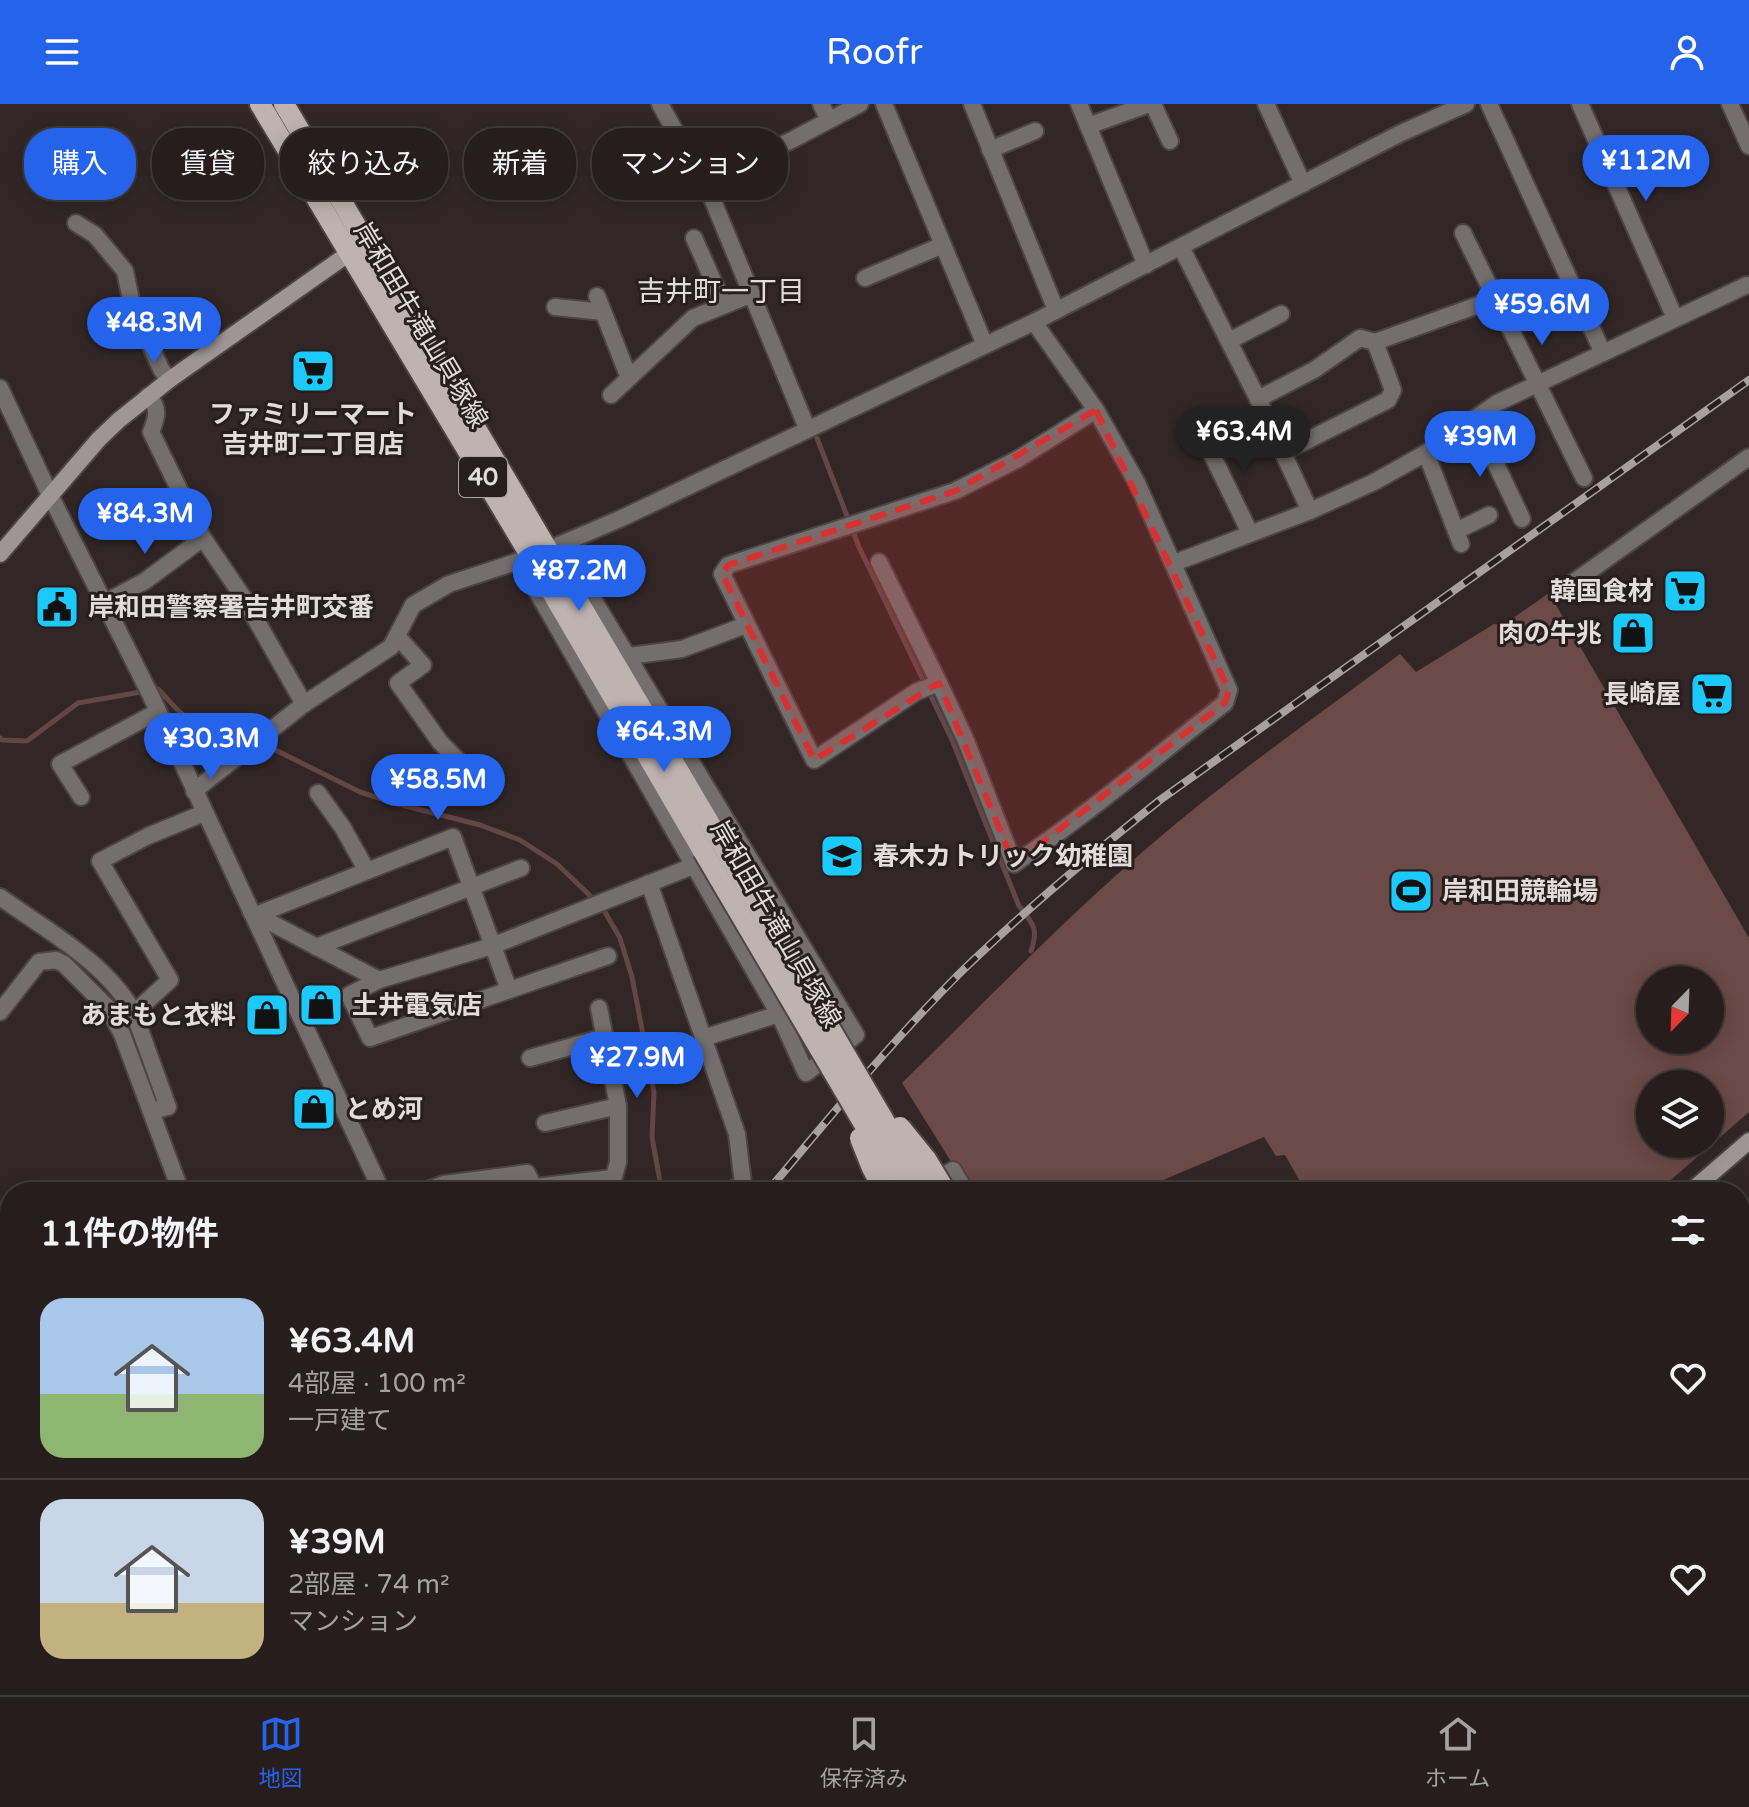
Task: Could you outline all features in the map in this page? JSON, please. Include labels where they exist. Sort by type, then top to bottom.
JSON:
[{"type":"main road","name":"岸和田牛滝山貝塚線","points":[[260,104],[348,253],[539,553]]},
{"type":"main road","name":"岸和田牛滝山貝塚線","points":[[284,104],[366,241],[705,853],[849,1081],[919,1182]]},
{"type":"main road","name":"岸和田牛滝山貝塚線","points":[[849,1081],[899,1182]]},
{"type":"main road","points":[[849,1081],[872,1168],[880,1182]]},
{"type":"main road","points":[[849,1081],[926,1159],[940,1182]]},
{"type":"street","points":[[660,104],[673,128]]},
{"type":"street","points":[[821,104],[829,120]]},
{"type":"street","points":[[788,142],[860,104]]},
{"type":"street","points":[[884,104],[985,345]]},
{"type":"street","points":[[972,104],[1056,310]]},
{"type":"street","points":[[1079,104],[1146,265]]},
{"type":"street","points":[[1088,126],[1151,104],[1170,141]]},
{"type":"street","points":[[1266,104],[1303,184]]},
{"type":"street","points":[[194,791],[304,704],[391,647],[413,605],[449,584],[539,553],[622,518],[1034,322],[1399,134],[1466,104]]},
{"type":"street","points":[[1489,104],[1603,353]]},
{"type":"street","points":[[1580,104],[1675,318]]},
{"type":"street","points":[[1730,104],[1749,146]]},
{"type":"street","points":[[990,150],[1035,131]]},
{"type":"street","points":[[713,200],[807,428]]},
{"type":"street","points":[[76,223],[95,235],[125,271],[132,305],[169,380]]},
{"type":"street","points":[[1463,233],[1584,478]]},
{"type":"street","points":[[694,238],[724,305]]},
{"type":"street","points":[[0,554],[99,439],[148,396],[366,241]]},
{"type":"street","points":[[865,278],[943,245]]},
{"type":"street","points":[[1181,247],[1284,452],[1310,511]]},
{"type":"street","points":[[1174,563],[1310,511],[1374,482],[1426,453],[1497,403],[1747,285]]},
{"type":"street","points":[[611,395],[693,318],[752,294]]},
{"type":"street","points":[[1258,399],[1314,370],[1360,338],[1375,342],[1495,299]]},
{"type":"street","points":[[555,307],[600,304],[629,378]]},
{"type":"street","points":[[1229,341],[1281,314]]},
{"type":"street","points":[[879,562],[966,741],[1014,864],[1055,836],[1225,703],[1229,690],[1137,483],[1096,410],[1034,322]]},
{"type":"street","points":[[1284,452],[1388,400],[1393,390],[1375,342]]},
{"type":"street","points":[[0,388],[254,913],[377,1182]]},
{"type":"street","points":[[148,396],[155,403],[158,416],[151,432],[203,538],[243,597],[304,704]]},
{"type":"street","points":[[939,683],[916,692],[814,760],[722,574],[728,565],[955,491],[1018,459],[1096,410]]},
{"type":"street","points":[[1475,420],[1522,519]]},
{"type":"street","points":[[1201,432],[1250,533]]},
{"type":"street","points":[[1426,453],[1458,537],[1489,515]]},
{"type":"street","points":[[1560,592],[1749,457]]},
{"type":"street","points":[[104,603],[145,581],[203,538]]},
{"type":"street","points":[[539,553],[567,556],[856,1035],[806,1073],[768,996],[705,853],[649,883],[492,946],[379,980],[349,995],[370,1038],[608,956]]},
{"type":"street","points":[[629,656],[682,649],[746,625]]},
{"type":"street","points":[[397,636],[423,665],[398,683],[440,742],[470,773]]},
{"type":"street","points":[[81,797],[60,764],[157,712]]},
{"type":"street","points":[[318,793],[343,828],[367,871]]},
{"type":"street","points":[[134,1013],[170,980],[100,861],[148,836],[204,813]]},
{"type":"street","points":[[254,913],[453,837],[509,990]]},
{"type":"street","points":[[316,947],[521,868]]},
{"type":"street","points":[[649,883],[737,1134],[743,1182]]},
{"type":"street","points":[[0,897],[87,960],[127,1000],[168,1107],[151,1111]]},
{"type":"street","points":[[254,913],[379,980]]},
{"type":"street","points":[[0,1012],[39,962],[56,960],[64,964],[108,1008],[122,1034],[177,1182]]},
{"type":"street","points":[[768,996],[815,967]]},
{"type":"street","points":[[599,1008],[618,1106],[618,1162],[612,1182]]},
{"type":"street","points":[[703,1038],[779,1014]]},
{"type":"street","points":[[530,1058],[605,1037]]},
{"type":"street","points":[[545,1123],[618,1106]]},
{"type":"street","points":[[1702,1182],[1749,1141]]},
{"type":"street","points":[[933,1182],[953,1170],[960,1182]]},
{"type":"street","points":[[459,1182],[527,1173],[532,1182]]},
{"type":"highlighted area","points":[[1096,410],[1229,690],[1225,703],[1014,864],[939,683],[814,760],[722,574],[728,565],[955,491]]},
{"type":"shaded area","name":"岸和田競輪場","points":[[1549,593],[1749,938],[1749,1112],[1724,1134],[1724,1070],[1636,1070],[1636,1158],[1696,1158],[1668,1182],[1300,1182],[1285,1155],[1276,1156],[1264,1137],[1160,1182],[964,1182],[902,1083],[1088,901],[1183,818],[1400,654],[1416,672],[1494,624],[1503,625]]},
{"type":"waterway","points":[[817,438],[859,547],[952,740],[1019,906],[1033,927],[1031,951]]},
{"type":"waterway","points":[[0,738],[27,741],[78,703],[158,689],[194,722],[227,726],[360,792],[480,825],[520,840],[557,864],[602,907],[620,938],[632,977],[654,1092],[652,1137],[660,1182]]},
{"type":"railway","points":[[775,1182],[935,998],[1058,884],[1160,800],[1749,380]]},
{"type":"place","name":"ファミリーマート 吉井町二丁目店","points":[[313,371]]},
{"type":"place","name":"韓国食材","points":[[1685,591]]},
{"type":"place","name":"岸和田警察署吉井町交番","points":[[57,607]]},
{"type":"place","name":"肉の牛兆","points":[[1633,633]]},
{"type":"place","name":"長崎屋","points":[[1712,694]]},
{"type":"place","name":"春木カトリック幼稚園","points":[[842,856]]},
{"type":"place","name":"岸和田競輪場","points":[[1411,891]]},
{"type":"place","name":"土井電気店","points":[[321,1005]]},
{"type":"place","name":"あまもと衣料","points":[[267,1015]]},
{"type":"place","name":"とめ河","points":[[314,1109]]},
{"type":"district","name":"吉井町一丁目","points":[[721,291]]}]
